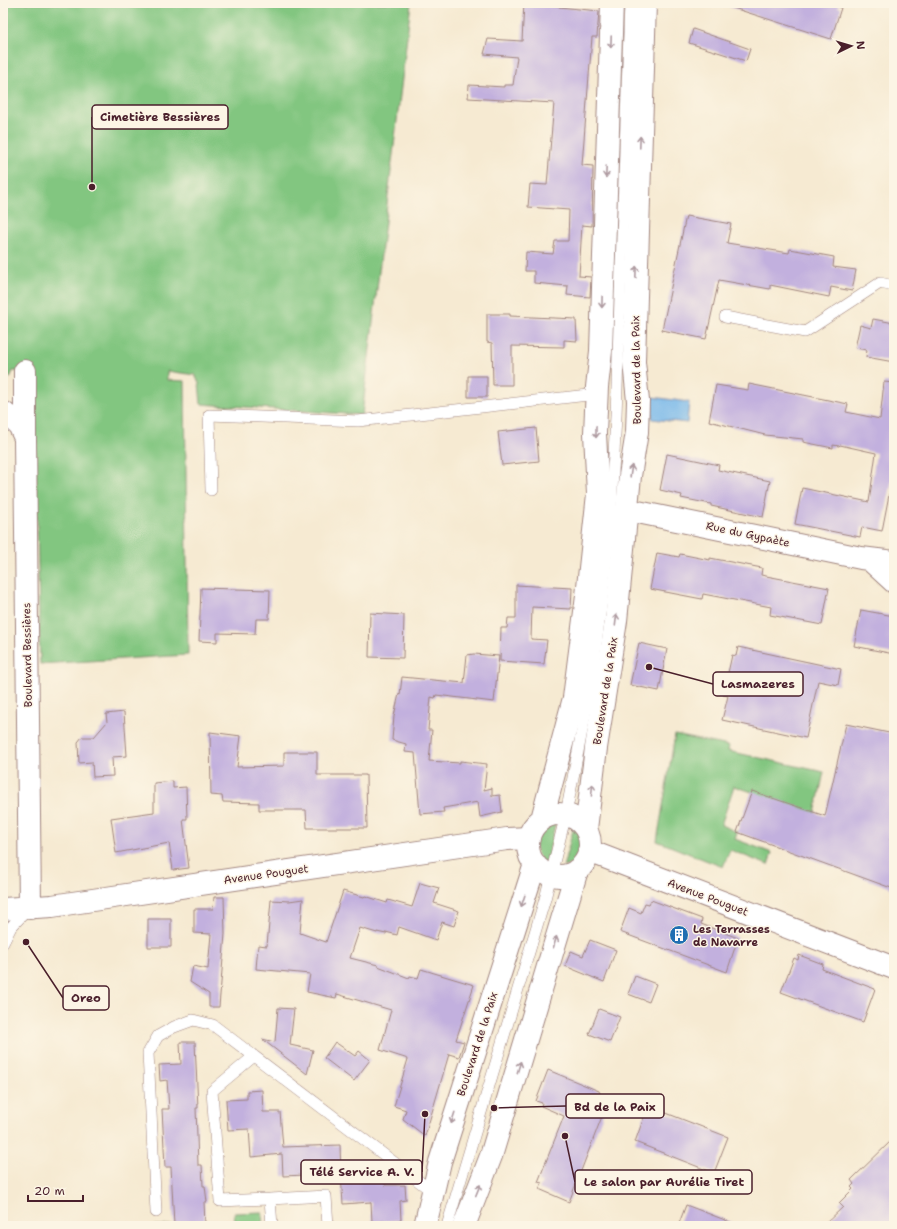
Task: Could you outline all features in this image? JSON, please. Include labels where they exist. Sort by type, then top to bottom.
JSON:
[{"type":"main road","points":[[542,819],[574,698],[598,494],[595,433],[601,351],[612,3]]},
{"type":"main road","name":"Boulevard de la Paix","points":[[589,851],[590,844],[586,829],[596,748],[616,621],[628,510],[630,476],[637,432],[638,401],[634,362],[645,3]]},
{"type":"main road","name":"Boulevard Bessières","points":[[25,371],[30,908]]},
{"type":"main road","points":[[3,412],[19,425],[25,438]]},
{"type":"main road","name":"Rue du Gypaète","points":[[628,510],[868,559],[894,562]]},
{"type":"main road","name":"Rue du Gypaète","points":[[868,559],[894,582]]},
{"type":"main road","points":[[586,829],[580,822],[566,814],[553,814],[542,819],[534,827],[529,838],[529,852],[543,870],[565,875],[577,870],[587,859],[589,851]]},
{"type":"main road","name":"Avenue Pouguet","points":[[3,909],[30,908],[507,839],[529,838]]},
{"type":"main road","name":"Avenue Pouguet","points":[[589,851],[894,968]]},
{"type":"main road","name":"Boulevard de la Paix","points":[[425,1226],[440,1162],[543,870]]},
{"type":"main road","points":[[464,1226],[493,1149],[577,870]]},
{"type":"lane","points":[[447,1226],[543,870],[566,814],[590,689],[602,600],[611,510],[617,400],[630,3]]},
{"type":"lane","points":[[724,317],[805,332],[880,283],[894,286]]},
{"type":"lane","points":[[211,490],[209,415],[358,421],[597,394]]},
{"type":"lane","points":[[3,943],[11,926],[30,908]]},
{"type":"lane","points":[[156,1212],[148,1052],[158,1036],[174,1027],[193,1020],[213,1025],[433,1192]]},
{"type":"lane","points":[[254,1056],[212,1091],[220,1201],[326,1196],[328,1226]]},
{"type":"lane","points":[[270,1199],[272,1226]]},
{"type":"green space","points":[[3,3],[411,3],[362,415],[201,404],[199,383],[195,375],[167,371],[167,380],[185,381],[188,655],[40,664],[34,372],[13,371],[10,378],[3,376]]},
{"type":"green space","points":[[675,735],[729,746],[728,751],[824,772],[815,813],[734,786],[721,825],[737,832],[735,839],[772,853],[768,865],[730,850],[723,867],[657,841]]},
{"type":"green space","points":[[556,821],[546,864],[540,859],[537,853],[535,846],[536,840],[543,828]]},
{"type":"green space","points":[[574,826],[582,837],[582,850],[575,861],[570,865],[563,867]]},
{"type":"green space","points":[[262,1212],[263,1226],[154,1226],[235,1222],[234,1213]]},
{"type":"water","points":[[652,397],[689,402],[687,423],[652,419]]},
{"type":"building","points":[[524,3],[546,3],[546,5],[559,7],[599,11],[597,37],[592,37],[582,165],[593,166],[592,226],[582,225],[579,276],[591,277],[590,297],[567,295],[568,286],[534,283],[534,271],[525,271],[526,252],[553,254],[555,241],[568,241],[569,210],[528,207],[530,184],[547,185],[554,103],[468,98],[469,85],[504,87],[504,85],[513,85],[517,57],[484,54],[488,39],[522,41]]},
{"type":"building","points":[[727,3],[839,3],[838,7],[841,8],[831,39],[727,6]]},
{"type":"building","points":[[693,29],[750,49],[746,61],[689,43]]},
{"type":"building","points":[[686,216],[731,224],[727,243],[789,253],[790,249],[834,257],[833,267],[856,270],[852,291],[831,287],[829,297],[770,285],[770,289],[719,280],[706,339],[662,330]]},
{"type":"building","points":[[487,314],[510,314],[510,316],[576,319],[577,341],[564,340],[564,347],[512,346],[512,385],[493,385],[492,343],[487,342]]},
{"type":"building","points":[[873,319],[894,323],[894,362],[866,357],[867,350],[855,348],[860,325],[871,328]]},
{"type":"building","points":[[468,376],[487,376],[487,397],[468,397]]},
{"type":"building","points":[[884,382],[894,383],[894,469],[882,531],[862,527],[860,537],[795,524],[802,488],[869,502],[876,453],[840,445],[833,445],[833,448],[803,442],[803,439],[765,435],[709,421],[716,385],[748,390],[749,384],[848,404],[846,412],[880,419]]},
{"type":"building","points":[[536,428],[539,461],[502,465],[498,432]]},
{"type":"building","points":[[667,454],[719,465],[718,470],[770,481],[763,517],[711,506],[711,504],[681,498],[682,495],[660,490]]},
{"type":"building","points":[[657,553],[679,557],[680,554],[710,560],[710,558],[762,568],[761,575],[829,588],[822,625],[770,615],[771,607],[703,594],[702,599],[650,589]]},
{"type":"building","points":[[516,585],[572,588],[571,609],[532,607],[531,639],[547,640],[544,664],[500,661],[501,628],[507,628],[508,618],[516,618]]},
{"type":"building","points":[[201,588],[270,590],[269,619],[256,619],[255,634],[217,633],[217,642],[199,641]]},
{"type":"building","points":[[861,610],[894,616],[894,654],[854,646]]},
{"type":"building","points":[[370,613],[404,615],[403,658],[369,657]]},
{"type":"building","points":[[639,643],[667,649],[659,691],[630,685]]},
{"type":"building","points":[[738,647],[841,669],[838,685],[818,681],[806,738],[722,720],[728,696],[723,695],[732,655],[736,656]]},
{"type":"building","points":[[474,654],[499,656],[494,702],[436,695],[435,698],[431,697],[428,730],[432,730],[429,761],[460,763],[460,761],[487,764],[484,790],[492,788],[492,796],[500,795],[502,812],[480,817],[478,802],[443,808],[444,812],[420,814],[415,753],[405,752],[406,744],[392,740],[394,716],[399,694],[400,695],[402,677],[464,683],[467,655]]},
{"type":"building","points":[[124,712],[127,756],[112,757],[113,776],[93,777],[92,762],[79,763],[78,742],[82,737],[94,737],[107,722],[106,714]]},
{"type":"building","points":[[846,724],[894,734],[894,828],[890,840],[894,842],[894,889],[737,832],[752,791],[825,816]]},
{"type":"building","points":[[210,732],[241,736],[237,767],[284,766],[284,752],[317,752],[317,775],[366,775],[367,828],[307,828],[306,810],[259,810],[259,803],[223,802],[222,796],[211,795]]},
{"type":"building","points":[[173,781],[173,788],[186,787],[187,819],[183,819],[189,868],[173,870],[169,843],[116,853],[111,818],[154,812],[154,783]]},
{"type":"building","points":[[420,883],[439,888],[434,903],[459,911],[454,926],[442,922],[436,940],[399,927],[397,935],[386,932],[386,934],[377,933],[360,928],[350,958],[378,965],[409,978],[410,976],[418,978],[421,969],[474,985],[456,1040],[464,1042],[459,1057],[449,1054],[425,1136],[403,1119],[406,1110],[394,1106],[408,1059],[380,1050],[391,1010],[337,994],[336,998],[307,992],[310,974],[256,969],[258,945],[267,946],[271,900],[289,901],[303,899],[300,933],[326,942],[343,891],[387,903],[388,900],[412,907]]},
{"type":"building","points":[[214,897],[224,897],[225,934],[219,1007],[209,1007],[209,994],[190,982],[193,966],[208,969],[211,934],[194,933],[194,909],[213,909]]},
{"type":"building","name":"Les Terrasses de Navarre","points":[[651,900],[702,919],[701,924],[738,938],[727,972],[620,932],[629,908],[641,913],[645,903],[649,904]]},
{"type":"building","points":[[148,919],[171,919],[171,947],[148,947]]},
{"type":"building","points":[[590,940],[616,950],[604,982],[565,966],[571,951],[583,956]]},
{"type":"building","points":[[799,955],[823,964],[822,969],[875,989],[863,1022],[781,992],[794,958],[798,960]]},
{"type":"building","points":[[635,976],[656,984],[649,1002],[628,994]]},
{"type":"building","points":[[278,1008],[294,1009],[290,1045],[313,1050],[307,1074],[262,1039],[275,1042]]},
{"type":"building","points":[[599,1009],[620,1017],[610,1042],[589,1034]]},
{"type":"building","points":[[180,1042],[195,1042],[198,1108],[196,1108],[198,1165],[202,1165],[203,1186],[205,1186],[207,1202],[204,1202],[205,1224],[174,1225],[171,1167],[165,1167],[162,1109],[169,1109],[167,1080],[160,1081],[159,1065],[181,1064]]},
{"type":"building","points":[[335,1042],[355,1056],[359,1051],[370,1060],[354,1081],[324,1058]]},
{"type":"building","points":[[548,1070],[599,1091],[606,1106],[569,1202],[539,1189],[542,1183],[538,1182],[564,1116],[541,1106],[542,1103],[536,1101]]},
{"type":"building","points":[[262,1090],[263,1112],[280,1112],[283,1147],[340,1145],[341,1178],[305,1179],[305,1175],[283,1176],[282,1154],[251,1157],[249,1129],[228,1130],[226,1100],[247,1099],[247,1091]]},
{"type":"building","points":[[648,1106],[728,1137],[714,1173],[635,1142]]},
{"type":"building","points":[[894,1138],[894,1226],[823,1226],[843,1207],[839,1203],[853,1189],[851,1187],[854,1184],[851,1180]]},
{"type":"building","points":[[384,1172],[385,1185],[405,1185],[406,1200],[400,1201],[401,1220],[372,1222],[371,1202],[343,1204],[341,1174]]},
{"type":"building","points":[[686,1205],[738,1225],[678,1226]]},
{"type":"place","name":"Cimetière Bessières","points":[[92,187]]},
{"type":"place","name":"Lasmazeres","points":[[649,667]]},
{"type":"place","name":"Les Terrasses de Navarre","points":[[679,935]]},
{"type":"place","name":"Oreo","points":[[26,942]]},
{"type":"place","name":"Bd de la Paix","points":[[494,1108]]},
{"type":"place","name":"Télé Service A. V.","points":[[425,1114]]},
{"type":"place","name":"Le salon par Aurélie Tiret","points":[[565,1136]]}]
